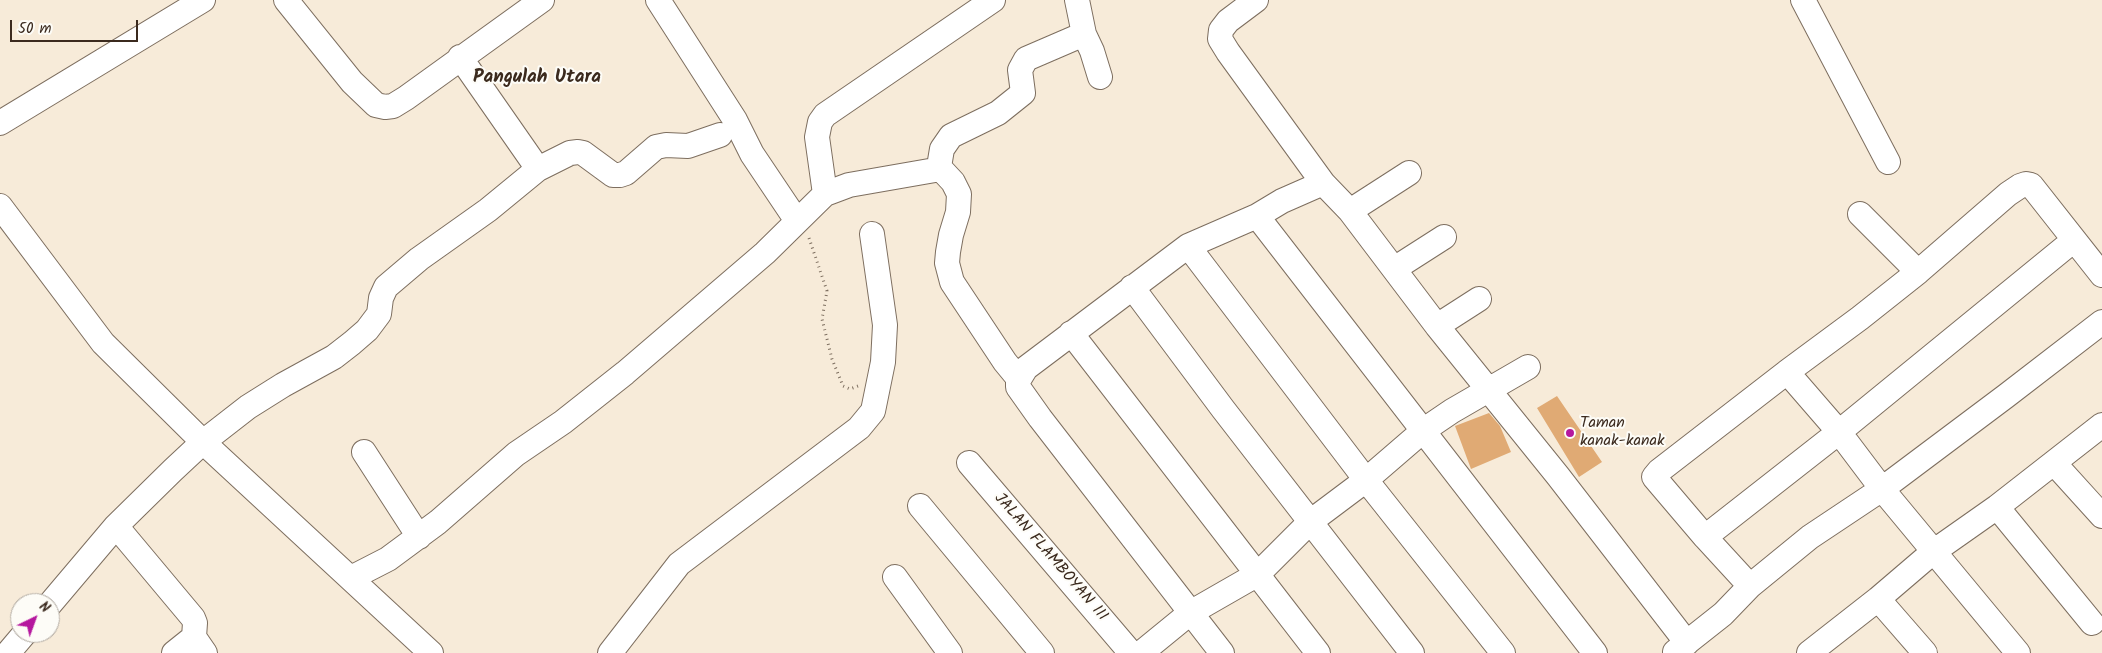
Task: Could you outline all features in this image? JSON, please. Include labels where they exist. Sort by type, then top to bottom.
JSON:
[{"type":"street","points":[[0,124],[203,0]]},
{"type":"street","points":[[286,0],[335,62],[376,105],[393,106],[542,0]]},
{"type":"street","points":[[658,0],[734,120],[752,154],[797,221]]},
{"type":"street","points":[[825,194],[817,136],[820,122],[825,115],[993,0]]},
{"type":"street","points":[[1077,0],[1084,34],[1092,51],[1100,77]]},
{"type":"street","points":[[1256,0],[1228,21],[1221,30],[1220,39],[1323,183],[1350,211],[1487,390],[1558,476],[1680,648],[1723,614],[1750,586],[1810,537],[1882,488],[2102,322]]},
{"type":"street","points":[[1803,0],[1888,162]]},
{"type":"street","points":[[351,578],[388,559],[419,537],[516,454],[563,422],[635,365],[765,253],[825,194],[849,185],[931,172],[939,167],[942,148],[951,136],[998,113],[1023,93],[1020,70],[1026,59],[1084,34]]},
{"type":"street","points":[[460,58],[538,169]]},
{"type":"street","points":[[59,593],[116,526],[148,493],[203,442],[263,397],[321,365],[352,343],[367,330],[378,314],[381,298],[386,287],[419,259],[488,210],[538,169],[570,153],[578,152],[588,156],[613,175],[620,175],[656,147],[666,145],[688,146],[720,135]]},
{"type":"street","points":[[939,167],[953,182],[959,194],[958,212],[949,241],[949,271],[955,288],[1007,363],[1018,387],[1040,418],[1222,653]]},
{"type":"street","points":[[1350,211],[1409,173]]},
{"type":"street","points":[[1007,363],[1026,368],[1188,246],[1257,216],[1282,201],[1323,183]]},
{"type":"street","points":[[1750,586],[1654,477],[1659,471],[1860,318],[2020,186],[2031,185],[2102,274]]},
{"type":"street","points":[[0,206],[103,343],[203,442],[430,653]]},
{"type":"street","points":[[1860,214],[1918,272]]},
{"type":"street","points":[[1257,216],[1595,653]]},
{"type":"street","points":[[610,653],[679,564],[802,473],[863,424],[873,411],[881,375],[885,325],[872,234]]},
{"type":"street","points":[[1394,269],[1444,237]]},
{"type":"street","points":[[1705,537],[1839,432],[2074,240]]},
{"type":"street","points":[[1188,246],[1366,480],[1503,653]]},
{"type":"street","points":[[1132,287],[1412,653]]},
{"type":"street","points":[[1437,326],[1478,299]]},
{"type":"street","points":[[1070,333],[1318,653]]},
{"type":"street","points":[[1141,653],[1190,613],[1258,574],[1310,522],[1366,480],[1424,430],[1487,390],[1528,367]]},
{"type":"street","points":[[1787,372],[1839,432],[1882,488],[2018,653]]},
{"type":"street","points":[[1819,650],[1934,552],[1997,507],[2102,425]]},
{"type":"street","points":[[364,452],[419,537]]},
{"type":"street","name":"JALAN FLAMBOYAN III","points":[[969,463],[1131,653]]},
{"type":"street","points":[[2054,463],[2102,516]]},
{"type":"street","points":[[920,506],[1042,653]]},
{"type":"street","points":[[1997,507],[2092,623]]},
{"type":"street","points":[[116,526],[193,618],[199,645],[174,653]]},
{"type":"street","points":[[895,577],[950,653]]},
{"type":"street","points":[[1878,599],[1925,653]]},
{"type":"street","points":[[8,653],[16,643]]},
{"type":"path","points":[[797,221],[810,240],[816,262],[826,284],[827,299],[822,319],[831,353],[843,386],[846,388],[855,387],[881,375]]},
{"type":"building","points":[[1557,396],[1602,462],[1579,477],[1537,408]]},
{"type":"building","points":[[1489,413],[1500,426],[1511,452],[1471,469],[1455,426]]},
{"type":"place","name":"Taman kanak-kanak","points":[[1570,433]]},
{"type":"district","name":"Pangulah Utara","points":[[537,79]]}]
